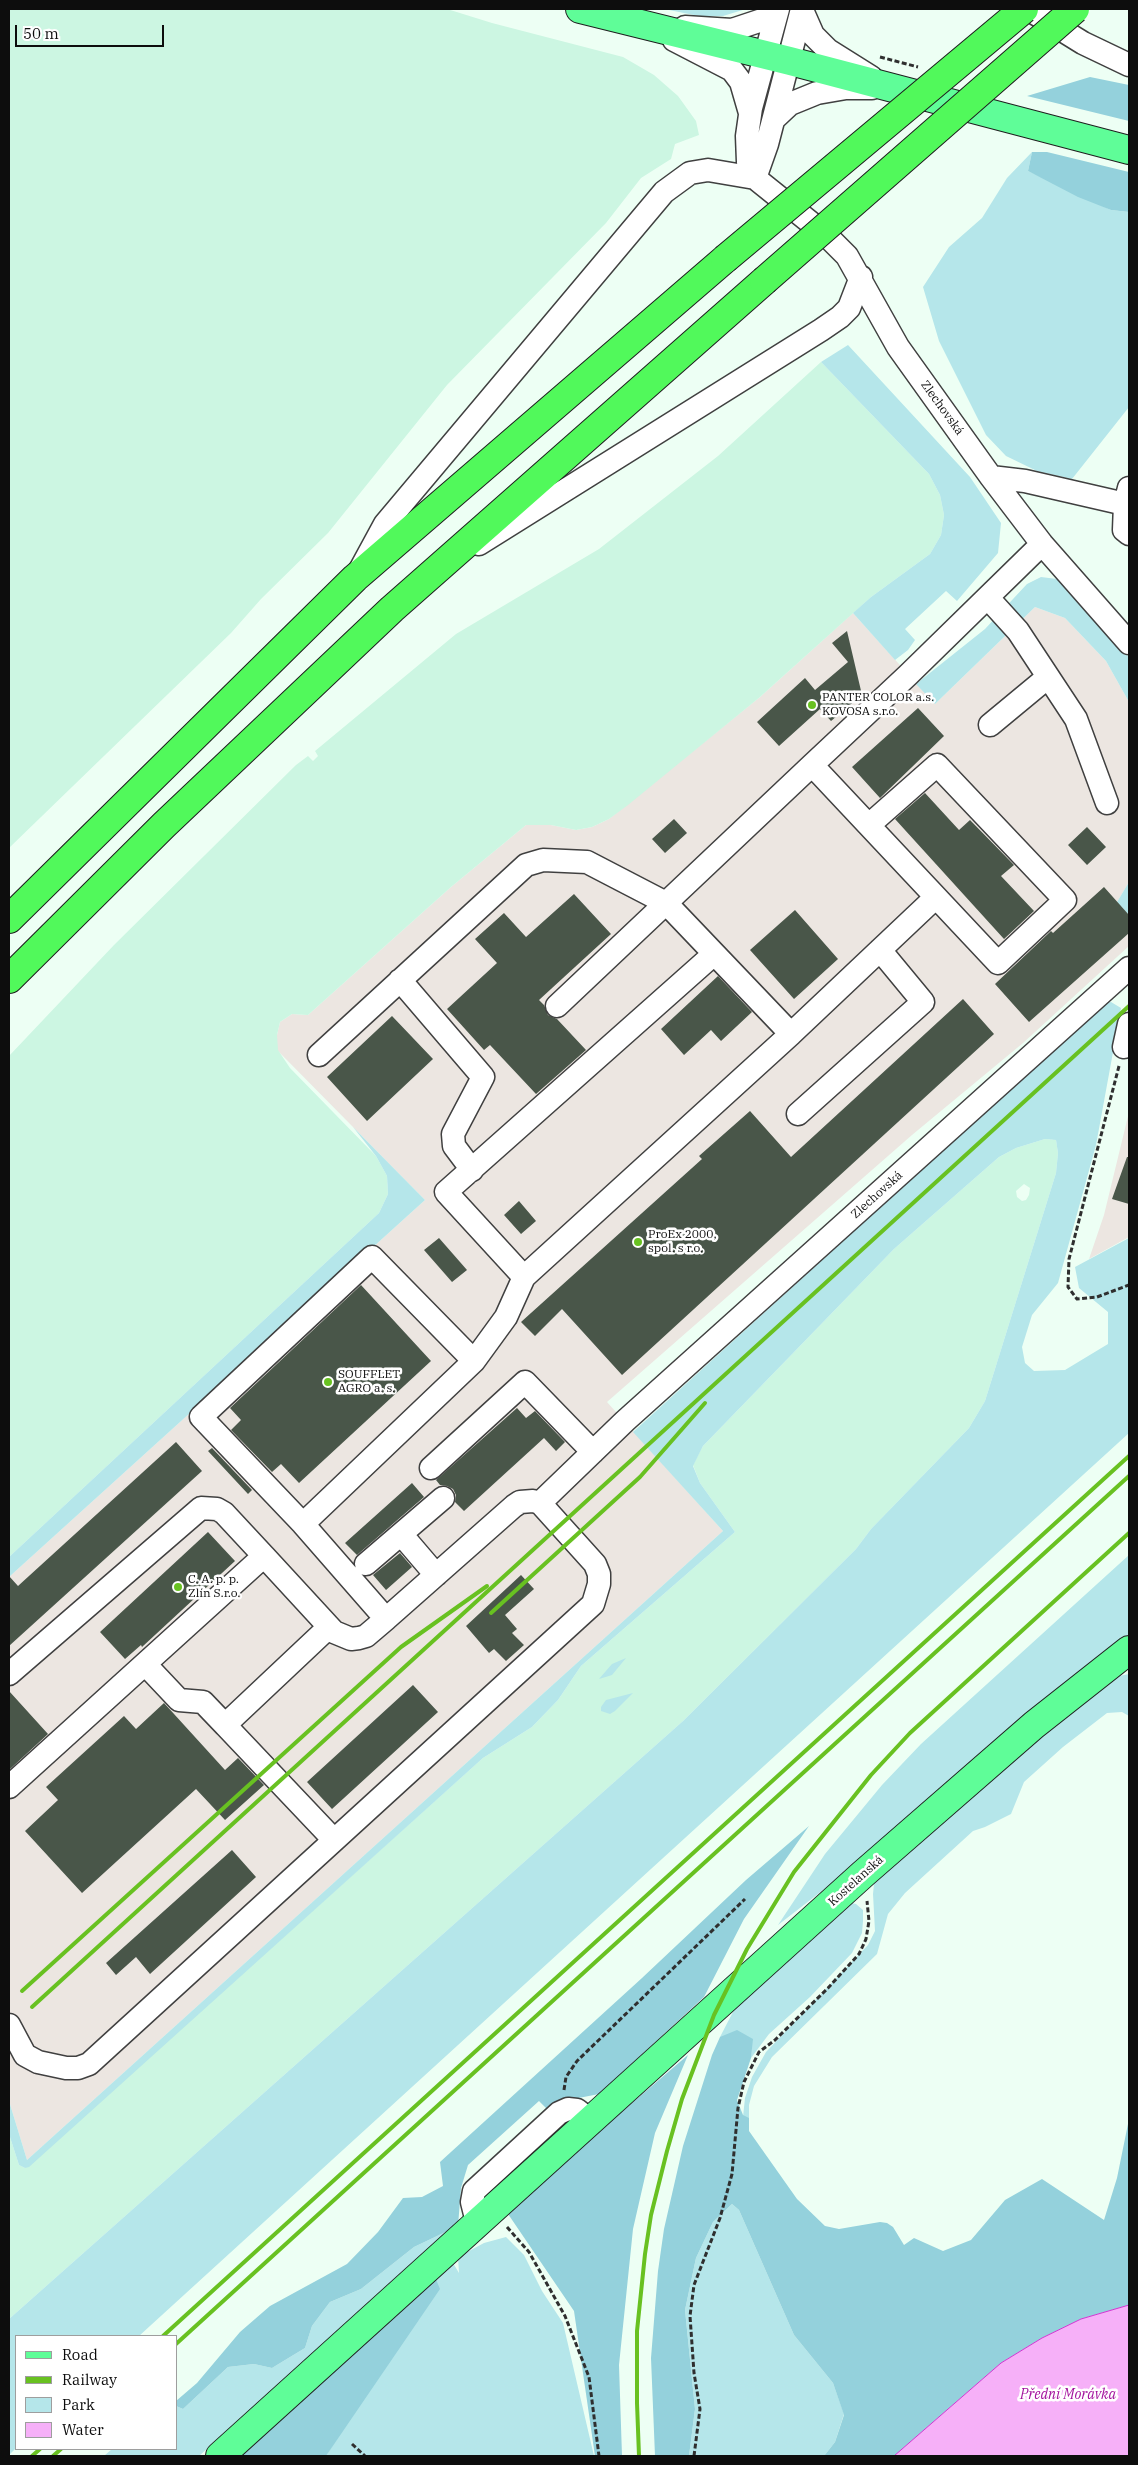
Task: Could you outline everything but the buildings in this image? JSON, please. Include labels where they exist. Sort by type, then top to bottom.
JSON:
[{"type":"highway","points":[[9,919],[355,578],[725,259],[1026,9]]},
{"type":"highway","points":[[9,979],[164,825],[392,609],[1075,9]]},
{"type":"main road","points":[[580,9],[778,58],[1129,150]]},
{"type":"main road","name":"Kostelanská","points":[[220,2456],[484,2216],[584,2115],[1034,1726],[1129,1650]]},
{"type":"street","points":[[615,18],[687,27],[732,30],[765,19],[777,9]]},
{"type":"street","points":[[755,178],[774,119],[778,58],[777,9]]},
{"type":"street","points":[[1026,9],[1083,44],[1129,65]]},
{"type":"street","points":[[755,178],[748,162],[747,136],[750,113],[802,10]]},
{"type":"street","points":[[802,10],[813,35],[828,50],[862,72],[893,88]]},
{"type":"street","points":[[615,18],[670,38],[732,70],[741,82],[750,113]]},
{"type":"street","points":[[774,119],[790,104],[817,94],[846,88],[893,88]]},
{"type":"street","points":[[355,578],[385,524],[664,192],[690,173],[708,170],[755,178]]},
{"type":"street","name":"Zlechovská","points":[[755,178],[826,235],[847,256],[898,347],[991,477],[1042,544],[1129,643]]},
{"type":"street","points":[[392,609],[455,559],[712,400],[840,317],[853,300],[861,278]]},
{"type":"street","points":[[991,477],[1127,496],[1124,530],[1129,534]]},
{"type":"street","points":[[557,1006],[988,598],[1042,544]]},
{"type":"street","points":[[988,598],[1018,631],[1076,719],[1107,803]]},
{"type":"street","points":[[990,725],[1048,677]]},
{"type":"street","points":[[812,765],[869,826],[998,963],[1065,900],[937,765],[869,826]]},
{"type":"street","points":[[318,1055],[526,865],[543,860],[587,862],[666,903],[791,1034]]},
{"type":"street","points":[[303,1524],[474,1361],[506,1317],[524,1277],[791,1034],[936,897]]},
{"type":"street","points":[[798,1114],[923,1002],[880,950]]},
{"type":"street","points":[[524,1277],[446,1192],[714,954]]},
{"type":"street","name":"Zlechovská","points":[[540,1503],[625,1422],[1129,968]]},
{"type":"street","points":[[400,980],[483,1077],[454,1134],[454,1146],[472,1170]]},
{"type":"street","points":[[1124,1047],[1129,1024]]},
{"type":"street","points":[[386,1619],[303,1524],[202,1417],[372,1256],[474,1361]]},
{"type":"street","points":[[431,1468],[525,1382],[593,1452]]},
{"type":"street","points":[[366,1564],[443,1498]]},
{"type":"street","points":[[9,1674],[201,1508],[216,1509],[224,1513],[329,1627],[341,1636],[351,1639],[366,1636],[514,1506],[526,1501],[540,1503],[595,1564],[599,1574],[599,1584],[593,1604],[88,2064],[78,2068],[66,2068],[38,2062],[25,2055],[9,2025]]},
{"type":"street","points":[[401,1534],[436,1575]]},
{"type":"street","points":[[9,1787],[264,1556]]},
{"type":"street","points":[[225,1725],[329,1627]]},
{"type":"street","points":[[144,1664],[179,1700],[203,1702],[334,1840]]},
{"type":"path","points":[[1124,1047],[1069,1259],[1068,1287],[1077,1299],[1097,1297],[1129,1285]]},
{"type":"path","points":[[694,2456],[700,2409],[694,2373],[690,2316],[694,2285],[720,2218],[732,2174],[738,2108],[744,2082],[759,2052],[828,1988],[860,1954],[866,1940],[869,1921],[863,1874]]},
{"type":"path","points":[[584,2115],[564,2095],[564,2083],[577,2061],[745,1898]]},
{"type":"path","points":[[484,2216],[528,2252],[565,2316],[589,2377],[599,2456]]},
{"type":"path","points":[[352,2444],[365,2456]]},
{"type":"shaded area","points":[[1090,77],[1129,85],[1129,121],[1027,96]]},
{"type":"shaded area","points":[[1032,152],[1047,152],[1129,172],[1129,212],[1111,210],[1078,197],[1028,171]]},
{"type":"shaded area","points":[[1035,607],[1065,618],[1106,661],[1129,702],[1129,882],[1117,902],[1129,917],[1129,946],[1023,1043],[912,1135],[607,1402],[723,1531],[27,2160],[9,2101],[9,1577],[425,1200],[277,1050],[277,1035],[280,1022],[292,1014],[308,1015],[451,887],[526,825],[551,825],[576,830],[592,827],[609,819],[760,697],[853,613],[935,704]]},
{"type":"shaded area","points":[[1129,1112],[1129,1237],[1089,1259],[1104,1215]]},
{"type":"shaded area","points":[[809,1826],[744,1919],[704,1997],[599,2094],[553,2103],[549,2111],[539,2101],[468,2165],[461,2188],[458,2226],[414,2247],[361,2289],[330,2302],[312,2326],[305,2348],[272,2368],[254,2364],[228,2367],[183,2409],[178,2407],[178,2399],[197,2383],[240,2332],[270,2306],[347,2264],[378,2232],[403,2198],[422,2197],[443,2186],[440,2162],[642,1978],[746,1880]]},
{"type":"shaded area","points":[[737,2030],[753,2039],[751,2058],[737,2100],[743,2115],[749,2118],[749,2131],[797,2199],[825,2226],[839,2229],[880,2222],[887,2223],[893,2227],[904,2245],[914,2238],[943,2251],[971,2240],[1005,2200],[1042,2179],[1104,2220],[1117,2178],[1129,2119],[1129,2305],[1081,2319],[1042,2338],[1001,2363],[894,2456],[824,2456],[835,2442],[844,2415],[833,2383],[794,2335],[739,2210],[732,2204],[713,2222],[696,2258],[685,2310],[695,2409],[689,2456],[655,2456],[651,2358],[658,2271],[664,2229],[683,2146],[712,2055],[720,2037]]},
{"type":"shaded area","points":[[688,2055],[655,2133],[633,2229],[619,2365],[622,2456],[595,2456],[574,2311],[506,2211]]},
{"type":"shaded area","points":[[435,2277],[440,2289],[326,2456],[238,2456]]},
{"type":"green space","points":[[9,9],[447,9],[492,23],[623,57],[654,75],[678,96],[696,121],[699,135],[675,144],[671,159],[641,178],[606,223],[447,385],[328,533],[261,599],[231,633],[9,848]]},
{"type":"green space","points":[[664,9],[746,9],[723,16],[699,16]]},
{"type":"green space","points":[[1032,152],[1028,171],[1111,210],[1129,212],[1129,407],[1072,479],[1037,471],[1006,456],[986,435],[939,341],[923,287],[949,247],[982,218],[1007,178]]},
{"type":"green space","points":[[848,345],[970,477],[1001,523],[998,553],[957,601],[946,591],[905,629],[915,640],[908,650],[895,660],[853,613],[871,597],[930,554],[941,535],[944,515],[940,495],[929,474],[821,362]]},
{"type":"green space","points":[[821,362],[929,474],[940,495],[944,515],[941,535],[930,554],[871,597],[760,697],[609,819],[592,827],[576,830],[551,825],[526,825],[451,887],[308,1015],[292,1014],[280,1022],[277,1035],[278,1050],[290,1068],[376,1156],[387,1176],[388,1194],[379,1213],[9,1557],[9,1056],[114,945],[296,765],[308,756],[313,761],[318,756],[315,751],[456,634],[599,549],[718,456]]},
{"type":"green space","points":[[1041,577],[1057,579],[1075,593],[1125,652],[1129,658],[1129,702],[1106,661],[1065,618],[1035,607],[935,704],[916,684],[985,629],[1027,584]]},
{"type":"green space","points":[[1129,882],[1129,915],[1117,902]]},
{"type":"green space","points":[[1111,1002],[1121,1008],[1096,1145],[1058,1283],[1032,1315],[1022,1347],[1025,1363],[1034,1371],[1065,1370],[1108,1344],[1108,1312],[1079,1288],[1075,1267],[1129,1238],[1129,1433],[140,2335],[15,2335],[15,2449],[9,2455],[9,2319],[683,1721],[856,1549],[871,1529],[969,1428],[985,1401],[1056,1173],[1058,1153],[1056,1140],[1045,1139],[1016,1148],[999,1157],[894,1249],[703,1446],[693,1466],[700,1483],[735,1532],[581,1666],[558,1700],[532,1727],[483,1758],[29,2167],[25,2168],[19,2165],[9,2134],[9,2101],[27,2160],[723,1531],[633,1432],[1105,1003]]},
{"type":"green space","points":[[353,1127],[425,1200],[9,1577],[9,1557],[379,1213],[388,1194],[387,1176],[376,1156]]},
{"type":"green space","points":[[1045,1139],[1056,1140],[1058,1153],[1056,1173],[985,1401],[969,1428],[871,1529],[856,1549],[683,1721],[9,2319],[9,2134],[19,2165],[25,2168],[483,1758],[532,1727],[558,1700],[581,1666],[735,1532],[700,1483],[693,1465],[703,1446],[894,1249],[999,1157],[1016,1148]],"holes":[[[1024,1184],[1030,1188],[1026,1200],[1022,1201],[1017,1197],[1016,1191]]]},
{"type":"green space","points":[[1129,1555],[1129,1637],[876,1849],[778,1925],[825,1854],[882,1785],[921,1744]]},
{"type":"green space","points":[[626,1658],[612,1675],[599,1679],[612,1664]]},
{"type":"green space","points":[[1129,1674],[1129,1716],[1122,1712],[1107,1713],[1063,1747],[1024,1782],[1011,1814],[973,1831],[905,1893],[888,1914],[877,1954],[772,2057],[754,2086],[749,2105],[749,2119],[743,2117],[745,2098],[752,2077],[766,2052],[868,1945],[875,1931],[874,1884],[880,1876],[1053,1725],[1114,1677]]},
{"type":"green space","points":[[633,1693],[610,1714],[601,1711],[601,1707],[606,1700]]},
{"type":"green space","points":[[852,1903],[863,1910],[863,1921],[862,1933],[852,1953],[810,1997],[769,2034],[751,2058],[752,2039],[720,2037],[734,2010],[842,1909]]},
{"type":"green space","points":[[732,2204],[739,2210],[794,2335],[833,2383],[844,2414],[835,2442],[824,2456],[689,2456],[695,2409],[685,2310],[696,2258],[713,2222]]},
{"type":"green space","points":[[458,2226],[199,2456],[104,2456],[111,2450],[178,2450],[178,2407],[183,2409],[228,2367],[254,2364],[272,2368],[305,2348],[312,2326],[330,2302],[361,2289],[414,2247]]},
{"type":"green space","points":[[506,2237],[524,2255],[542,2291],[563,2323],[594,2456],[326,2456],[435,2277],[453,2263],[459,2273],[458,2257],[484,2243]]},
{"type":"water","name":"Přední Morávka","points":[[1129,2305],[1129,2456],[894,2456],[1001,2363],[1042,2338],[1081,2319]]},
{"type":"railway","points":[[32,2007],[1129,1006]]},
{"type":"railway","points":[[491,1613],[640,1477],[705,1403]]},
{"type":"railway","points":[[164,2335],[1129,1456]]},
{"type":"railway","points":[[178,2342],[1129,1476]]},
{"type":"railway","points":[[639,2456],[637,2331],[651,2215],[682,2099],[714,2015],[747,1949],[794,1872],[871,1775],[910,1733],[1129,1533]]},
{"type":"railway","points":[[22,1991],[401,1647],[487,1586]]},
{"type":"railway","points":[[32,2456],[39,2450]]},
{"type":"railway","points":[[53,2456],[60,2450]]},
{"type":"place","name":"PANTER COLOR a.s. KOVOSA s.r.o.","points":[[812,705]]},
{"type":"place","name":"ProEx 2000, spol. s r.o.","points":[[638,1242]]},
{"type":"place","name":"SOUFFLET AGRO a. s.","points":[[328,1382]]},
{"type":"place","name":"C. A. p. p. Zlín S.r.o.","points":[[178,1587]]}]
